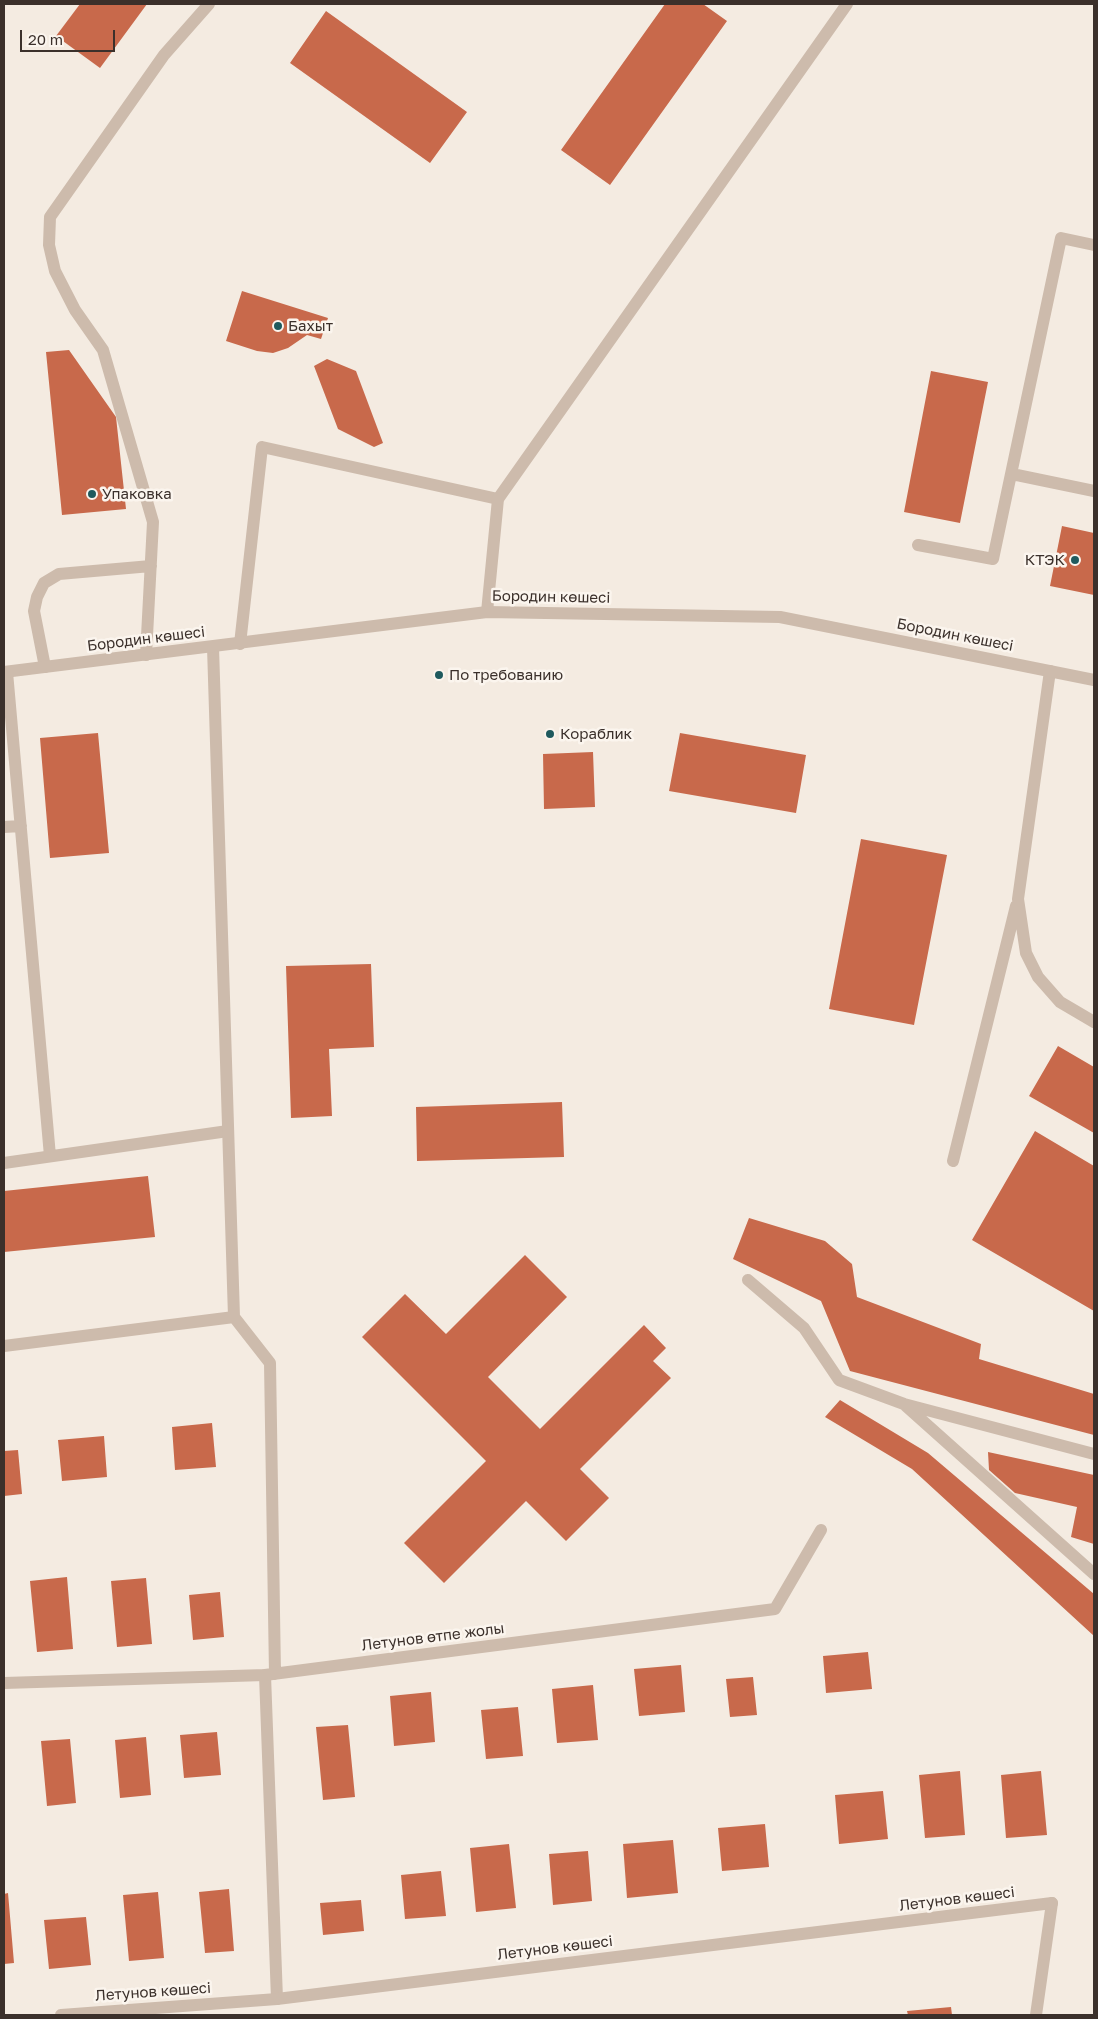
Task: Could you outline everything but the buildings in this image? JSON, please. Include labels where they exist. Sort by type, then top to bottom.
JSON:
[{"type":"street","points":[[146,655],[153,522],[103,350],[75,310],[55,271],[49,245],[50,217],[164,55],[208,4]]},
{"type":"street","points":[[487,612],[498,499],[847,4]]},
{"type":"street","points":[[918,545],[993,559],[1061,238],[1094,245]]},
{"type":"street","points":[[240,644],[262,447],[498,499]]},
{"type":"street","points":[[1012,474],[1094,490]]},
{"type":"street","points":[[45,668],[34,611],[37,597],[44,583],[59,574],[151,566]]},
{"type":"street","name":"Бородин көшесі","points":[[6,672],[487,612],[780,617],[1094,680]]},
{"type":"street","points":[[213,647],[234,1317],[270,1363],[270,1675],[277,1999]]},
{"type":"street","points":[[953,1161],[1018,899],[1050,671]]},
{"type":"street","points":[[6,672],[50,1156]]},
{"type":"street","points":[[4,827],[21,826]]},
{"type":"street","points":[[1018,899],[1026,953],[1038,977],[1060,1002],[1094,1022]]},
{"type":"street","points":[[4,1163],[228,1131]]},
{"type":"street","points":[[748,1280],[804,1328],[839,1380],[904,1404],[1094,1454]]},
{"type":"street","points":[[4,1346],[234,1317]]},
{"type":"street","points":[[904,1404],[1094,1574]]},
{"type":"street","name":"Летунов өтпе жолы","points":[[4,1683],[270,1675],[775,1609],[821,1530]]},
{"type":"street","name":"Летунов көшесі","points":[[61,2015],[152,2012],[277,1999],[1052,1903],[1036,2015]]},
{"type":"place","name":"Бахыт","points":[[278,326]]},
{"type":"place","name":"Упаковка","points":[[92,494]]},
{"type":"place","name":"КТЭК","points":[[1075,560]]},
{"type":"place","name":"По требованию","points":[[439,675]]},
{"type":"place","name":"Кораблик","points":[[550,734]]}]
